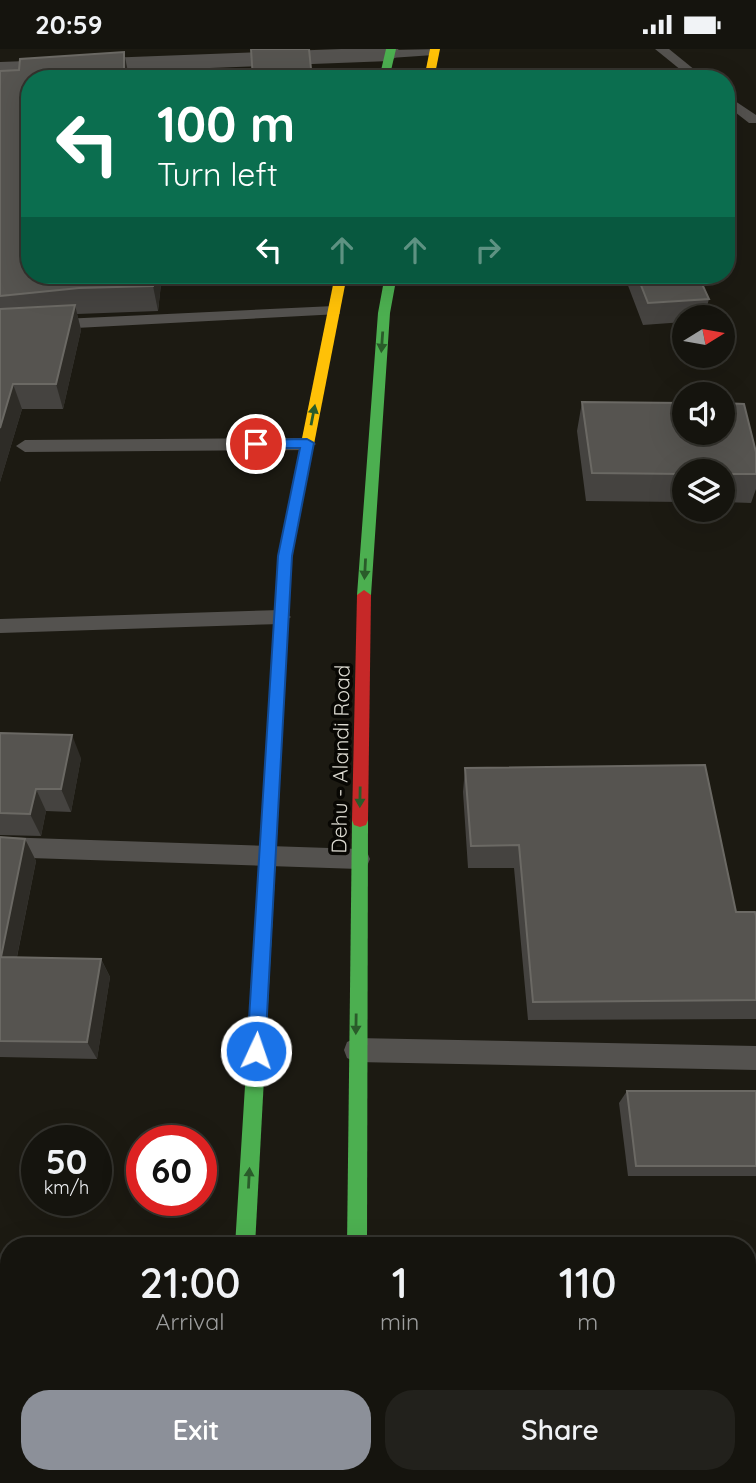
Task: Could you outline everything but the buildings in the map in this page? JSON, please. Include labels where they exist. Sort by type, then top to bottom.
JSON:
[{"type":"main road","points":[[431,70],[435,50]]},
{"type":"main road","points":[[386,70],[391,51]]},
{"type":"main road","points":[[245,1237],[285,556],[339,284]]},
{"type":"main road","name":"Dehu - Alandi Road","points":[[356,1237],[356,1050],[364,573],[384,313],[389,284]]},
{"type":"street","points":[[0,69],[391,51]]},
{"type":"lane","points":[[661,49],[688,70]]},
{"type":"lane","points":[[391,51],[435,50]]},
{"type":"lane","points":[[735,106],[754,120]]},
{"type":"lane","points":[[0,327],[334,311]]},
{"type":"lane","points":[[25,446],[307,443]]},
{"type":"lane","points":[[0,626],[281,617]]},
{"type":"lane","points":[[0,847],[359,859]]},
{"type":"lane","points":[[356,1050],[756,1058]]},
{"type":"traffic: fast","points":[[386,70],[391,49]]},
{"type":"traffic: fast","points":[[364,595],[384,313],[389,284]]},
{"type":"traffic: fast","points":[[246,1237],[285,557]]},
{"type":"traffic: fast","points":[[357,1237],[360,820]]},
{"type":"traffic: slow","points":[[431,70],[435,49]]},
{"type":"traffic: slow","points":[[285,557],[339,284]]},
{"type":"traffic: jam","points":[[360,820],[364,595]]},
{"type":"route","points":[[256,444],[307,443],[285,556],[256,1051]]}]
